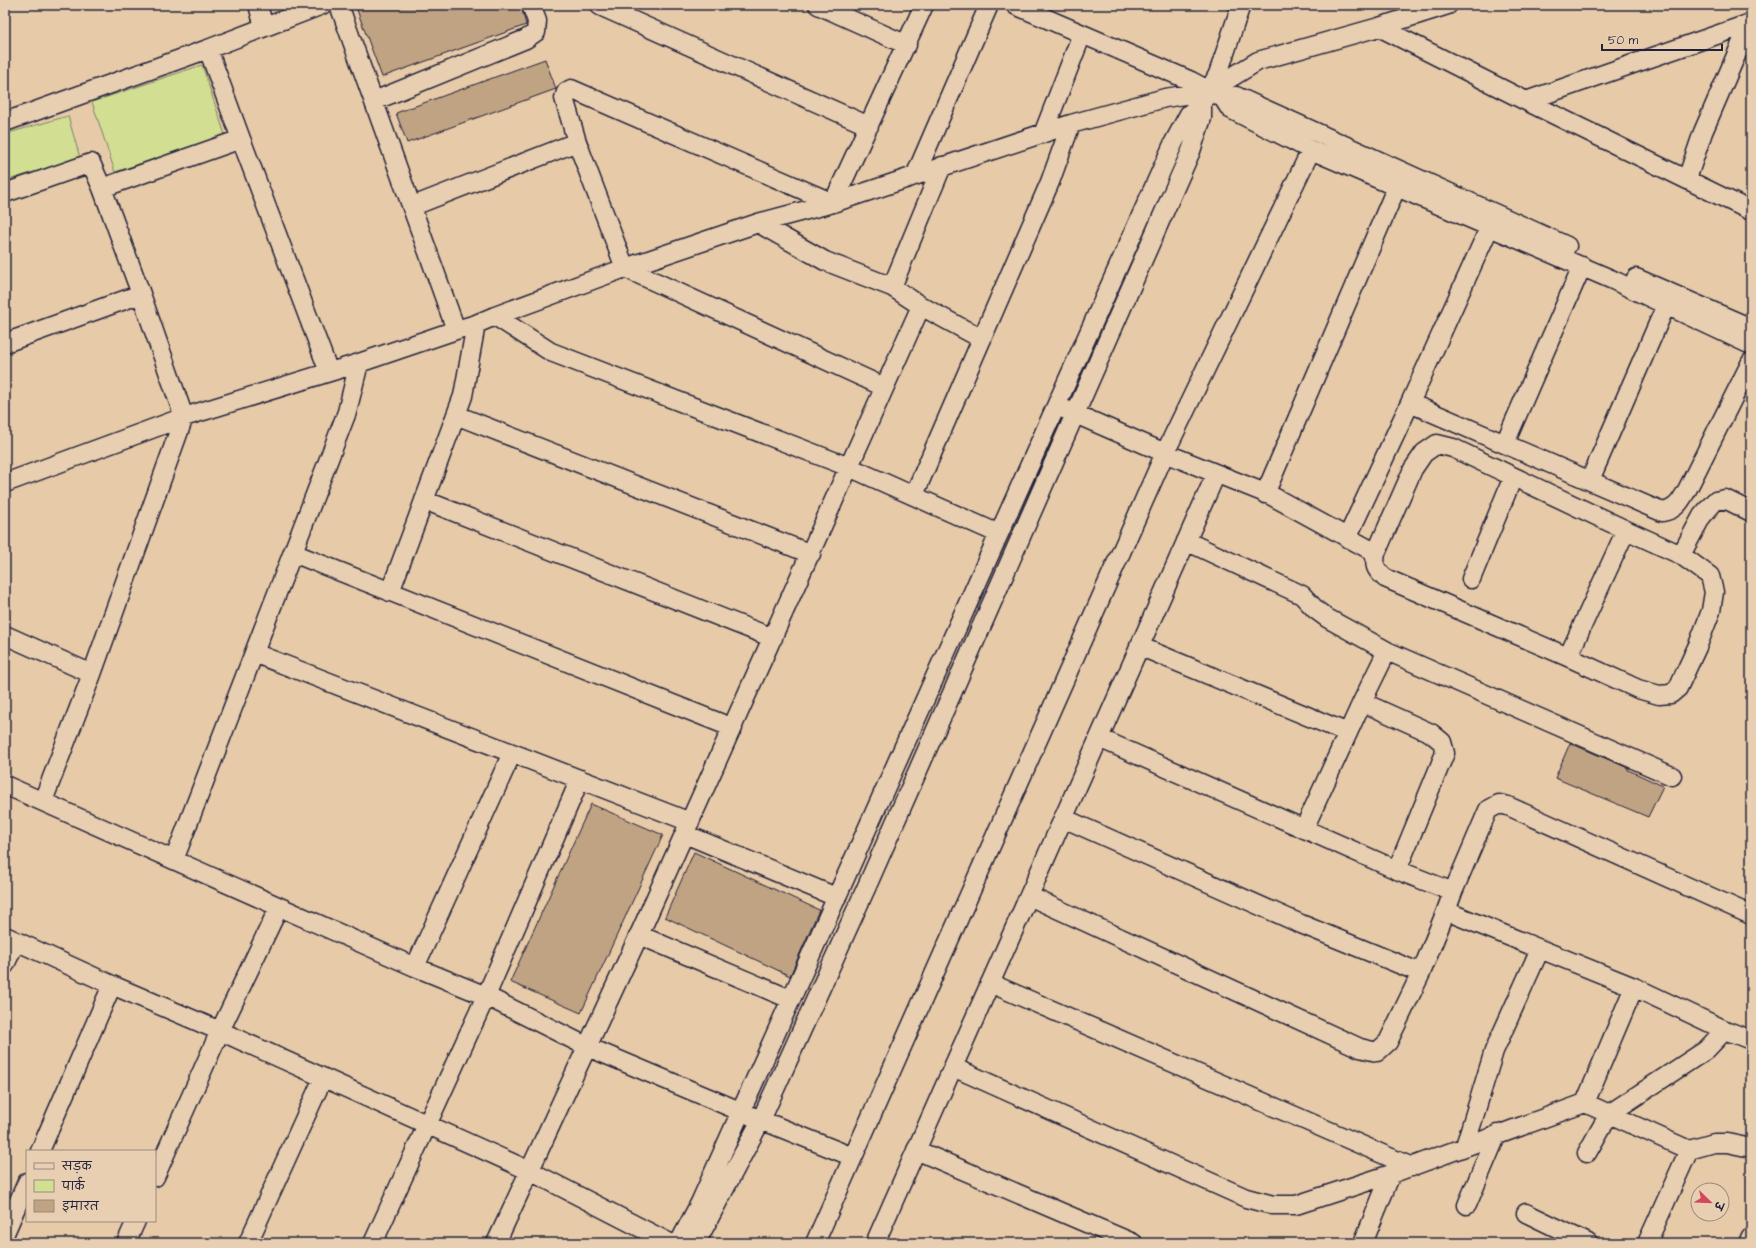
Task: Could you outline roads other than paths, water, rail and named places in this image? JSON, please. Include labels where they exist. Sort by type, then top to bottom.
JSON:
[{"type":"street","points":[[258,5],[264,27]]},
{"type":"street","points":[[5,122],[208,49],[322,5]]},
{"type":"street","points":[[339,5],[413,206],[456,330]]},
{"type":"street","points":[[374,101],[526,39],[536,32],[536,21],[531,5]]},
{"type":"street","points":[[818,5],[907,45]]},
{"type":"street","points":[[834,203],[924,5]]},
{"type":"street","points":[[915,176],[989,5]]},
{"type":"street","points":[[1015,5],[1163,68],[1230,109],[1311,150],[1397,186],[1492,220],[1668,299],[1751,345]]},
{"type":"street","points":[[696,1243],[760,1120],[867,886],[1191,151],[1211,97],[1241,5]]},
{"type":"street","points":[[679,1243],[700,1203],[1174,142],[1189,114],[1258,61],[1379,28],[1448,5]]},
{"type":"street","points":[[600,6],[869,126]]},
{"type":"street","points":[[1526,101],[1750,23]]},
{"type":"street","points":[[1687,179],[1703,132],[1750,23]]},
{"type":"street","points":[[1379,28],[1751,211]]},
{"type":"street","points":[[1043,134],[1082,34]]},
{"type":"street","points":[[208,49],[328,372]]},
{"type":"street","points":[[834,203],[571,90],[566,92],[564,98],[577,142],[625,268],[884,387]]},
{"type":"street","points":[[5,484],[184,418],[359,363],[476,324],[625,268],[758,224],[834,203],[1071,124],[1165,98],[1236,96],[1492,220],[1582,266],[1668,299],[1751,328]]},
{"type":"street","points":[[914,495],[1050,182],[1071,124]]},
{"type":"street","points":[[102,188],[242,139]]},
{"type":"street","points":[[413,206],[577,142]]},
{"type":"street","points":[[815,1243],[1165,453],[1311,150]]},
{"type":"street","points":[[5,193],[91,163],[102,188],[141,294],[184,418],[92,674],[43,802]]},
{"type":"street","points":[[892,287],[942,166]]},
{"type":"street","points":[[1266,494],[1397,186]]},
{"type":"street","points":[[1347,538],[1410,403],[1492,220]]},
{"type":"street","points":[[758,224],[825,261],[892,287],[921,306],[982,339]]},
{"type":"street","points":[[1505,443],[1582,266]]},
{"type":"street","points":[[5,343],[141,294]]},
{"type":"street","points":[[1590,480],[1668,299]]},
{"type":"street","points":[[496,1243],[588,1047],[733,728],[921,306]]},
{"type":"street","points":[[495,316],[551,352],[849,467],[999,534]]},
{"type":"street","points":[[390,592],[463,396],[476,324]]},
{"type":"street","points":[[1410,403],[1662,512],[1671,511],[1679,504],[1687,490],[1751,362]]},
{"type":"street","points":[[174,860],[347,412],[359,363]]},
{"type":"street","points":[[1056,405],[1165,453],[1266,494],[1376,553]]},
{"type":"street","points":[[456,415],[810,554]]},
{"type":"street","points":[[1437,444],[1453,448],[1513,477],[1681,555],[1710,576],[1714,592],[1711,611],[1698,645],[1678,688],[1671,694],[1659,695],[1638,689],[1568,657],[1384,578],[1377,571],[1374,564],[1376,553],[1413,469],[1424,453],[1437,444]]},
{"type":"street","points":[[875,1243],[1216,474]]},
{"type":"street","points":[[1471,579],[1513,477]]},
{"type":"street","points":[[1681,555],[1702,516],[1715,501],[1725,499],[1751,512]]},
{"type":"street","points":[[424,500],[773,638]]},
{"type":"street","points":[[1568,657],[1626,530]]},
{"type":"street","points":[[1186,541],[1302,595],[1316,610],[1327,618],[1387,651],[1672,776]]},
{"type":"street","points":[[293,553],[733,728]]},
{"type":"street","points":[[5,635],[92,674]]},
{"type":"street","points":[[1139,646],[1348,733]]},
{"type":"street","points":[[1304,829],[1387,651]]},
{"type":"street","points":[[254,653],[580,779],[836,897]]},
{"type":"street","points":[[1362,702],[1431,733],[1442,742],[1445,753],[1398,870]]},
{"type":"street","points":[[1099,738],[1398,870],[1453,892]]},
{"type":"street","points":[[415,967],[512,753]]},
{"type":"street","points":[[374,1243],[486,996],[580,779]]},
{"type":"street","points":[[5,785],[415,967],[486,996],[588,1047],[760,1120],[853,1157]]},
{"type":"street","points":[[1029,896],[1360,1048],[1377,1052],[1388,1042],[1421,972],[1488,810],[1499,804],[1508,806],[1751,915]]},
{"type":"street","points":[[1063,818],[1301,924],[1421,972]]},
{"type":"street","points":[[156,1175],[220,1031],[279,906]]},
{"type":"street","points":[[1446,911],[1634,987],[1725,1030],[1751,1040]]},
{"type":"street","points":[[639,935],[790,999]]},
{"type":"street","points":[[5,965],[11,938],[112,985],[220,1031],[530,1171],[670,1243]]},
{"type":"street","points":[[1465,1146],[1494,1051],[1540,949]]},
{"type":"street","points":[[990,983],[1412,1167]]},
{"type":"street","points":[[40,1150],[112,985]]},
{"type":"street","points":[[1584,1104],[1634,987]]},
{"type":"street","points":[[1587,1153],[1609,1114],[1706,1050],[1725,1030]]},
{"type":"street","points":[[953,1068],[1246,1198],[1272,1205],[1296,1206],[1412,1167],[1497,1134],[1584,1104],[1689,1150],[1714,1143],[1727,1143],[1751,1148]]},
{"type":"street","points":[[248,1243],[323,1078]]},
{"type":"street","points":[[1467,1205],[1497,1134]]},
{"type":"street","points":[[916,1150],[1133,1243]]},
{"type":"street","points":[[1647,1243],[1689,1150]]},
{"type":"street","points":[[1363,1243],[1391,1174]]},
{"type":"street","points":[[5,1233],[26,1184]]},
{"type":"street","points":[[1526,1213],[1588,1243]]},
{"type":"street","points":[[126,1243],[136,1222]]},
{"type":"street","points":[[1748,1243],[1751,1236]]}]
